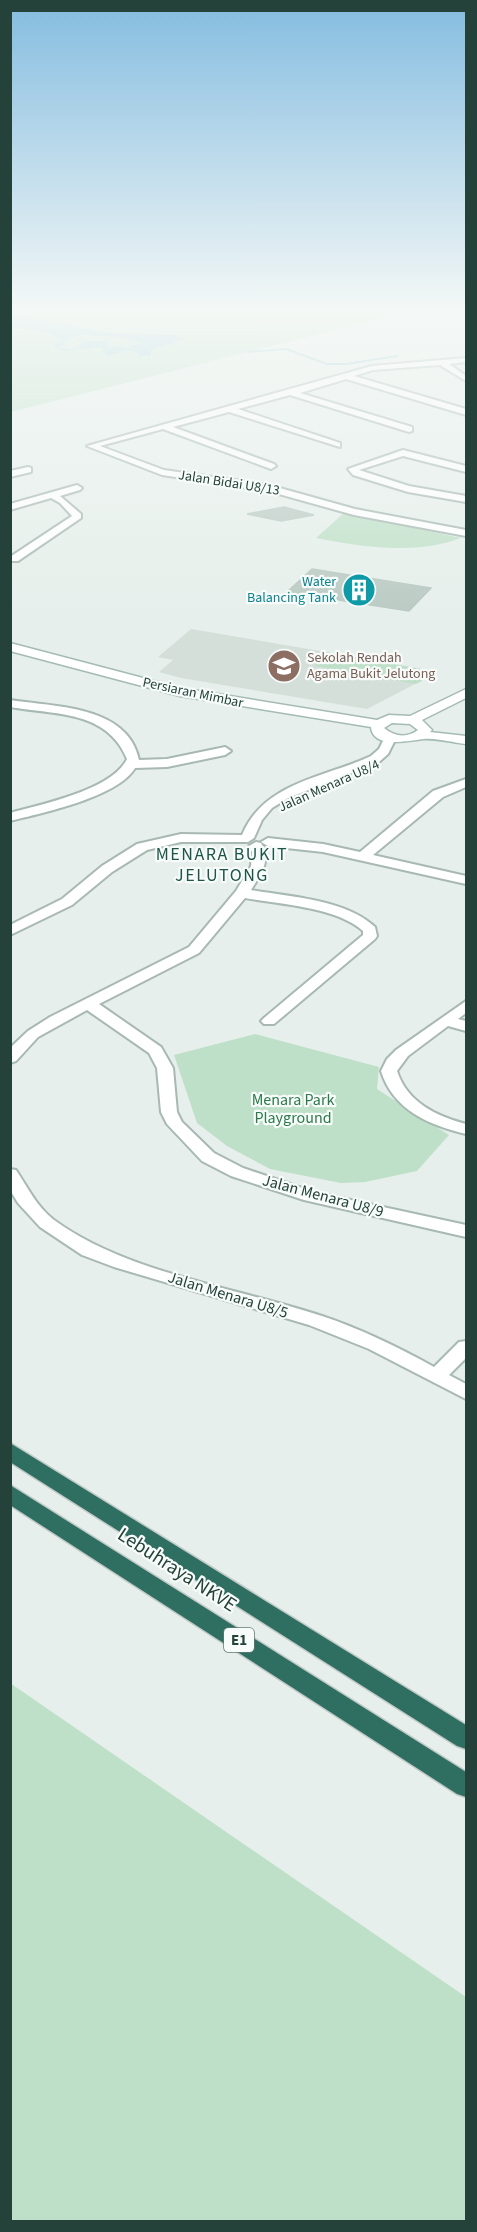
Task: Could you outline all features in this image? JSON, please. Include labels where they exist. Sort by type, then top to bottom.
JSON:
[{"type":"highway","name":"Lebuhraya NKVE","points":[[10,1451],[466,1738]]},
{"type":"highway","name":"Lebuhraya NKVE","points":[[10,1493],[466,1786]]},
{"type":"street","name":"Jalan Bidai U8/13","points":[[223,410],[91,446],[162,472],[269,488],[369,515],[466,535]]},
{"type":"street","points":[[231,410],[337,445]]},
{"type":"street","points":[[347,410],[409,429]]},
{"type":"street","points":[[162,426],[271,466]]},
{"type":"street","points":[[466,469],[403,453],[353,470],[397,486],[466,499]]},
{"type":"street","points":[[10,474],[28,470]]},
{"type":"street","points":[[10,507],[77,488]]},
{"type":"street","points":[[14,559],[78,516],[63,501],[51,495]]},
{"type":"street","name":"Persiaran Mimbar","points":[[10,648],[180,692],[387,733]]},
{"type":"street","name":"Persiaran Mimbar","points":[[10,658],[208,706],[387,733]]},
{"type":"street","points":[[466,693],[411,720],[389,719],[387,733],[466,731]]},
{"type":"street","points":[[10,704],[86,717],[109,724],[126,739],[133,764]]},
{"type":"street","points":[[411,720],[423,731],[466,740]]},
{"type":"street","name":"Jalan Menara U8/4","points":[[255,839],[263,822],[271,813],[288,802],[384,763],[387,733]]},
{"type":"street","points":[[10,817],[99,788],[124,774],[133,764],[167,763],[225,750]]},
{"type":"street","points":[[364,856],[438,794],[466,783]]},
{"type":"street","points":[[10,931],[67,902],[107,869],[142,848],[181,838],[255,839],[323,848],[466,880]]},
{"type":"street","points":[[10,1058],[33,1034],[194,950],[242,893],[258,866],[259,852],[255,839]]},
{"type":"street","points":[[242,893],[340,913],[359,920],[370,930],[370,936],[268,1021]]},
{"type":"street","name":"Jalan Menara U8/9","points":[[89,1004],[155,1050],[165,1068],[170,1112],[175,1124],[208,1157],[237,1172],[310,1196],[466,1231]]},
{"type":"street","points":[[466,1006],[393,1062],[389,1071],[390,1080],[396,1090],[415,1107],[442,1123],[466,1129]]},
{"type":"street","points":[[446,1021],[466,1026]]},
{"type":"street","name":"Jalan Menara U8/5","points":[[10,1174],[24,1199],[46,1223],[88,1251],[120,1263],[316,1322],[376,1344],[466,1392]]},
{"type":"street","points":[[436,1376],[466,1347]]},
{"type":"shaded area","name":"Sekolah Rendah Agama Bukit Jelutong","points":[[191,629],[438,672],[367,709],[181,678],[159,672],[173,660],[158,657]]},
{"type":"green space","points":[[344,513],[461,538],[426,546],[389,548],[316,538]]},
{"type":"green space","points":[[326,652],[438,672],[416,684],[315,666]]},
{"type":"green space","name":"Menara Park Playground","points":[[255,1034],[379,1067],[377,1089],[449,1135],[417,1171],[365,1182],[341,1183],[270,1169],[227,1146],[197,1123],[174,1055]]},
{"type":"green space","points":[[10,1683],[466,1997],[466,2221],[11,2221]]},
{"type":"building","points":[[284,507],[314,515],[281,521],[247,514]]},
{"type":"building","name":"Water Balancing Tank","points":[[312,569],[431,588],[409,611],[287,592]]},
{"type":"place","name":"Water Balancing Tank","points":[[359,590]]},
{"type":"place","name":"Sekolah Rendah Agama Bukit Jelutong","points":[[284,666]]},
{"type":"district","name":"MENARA BUKIT JELUTONG","points":[[222,864]]}]
